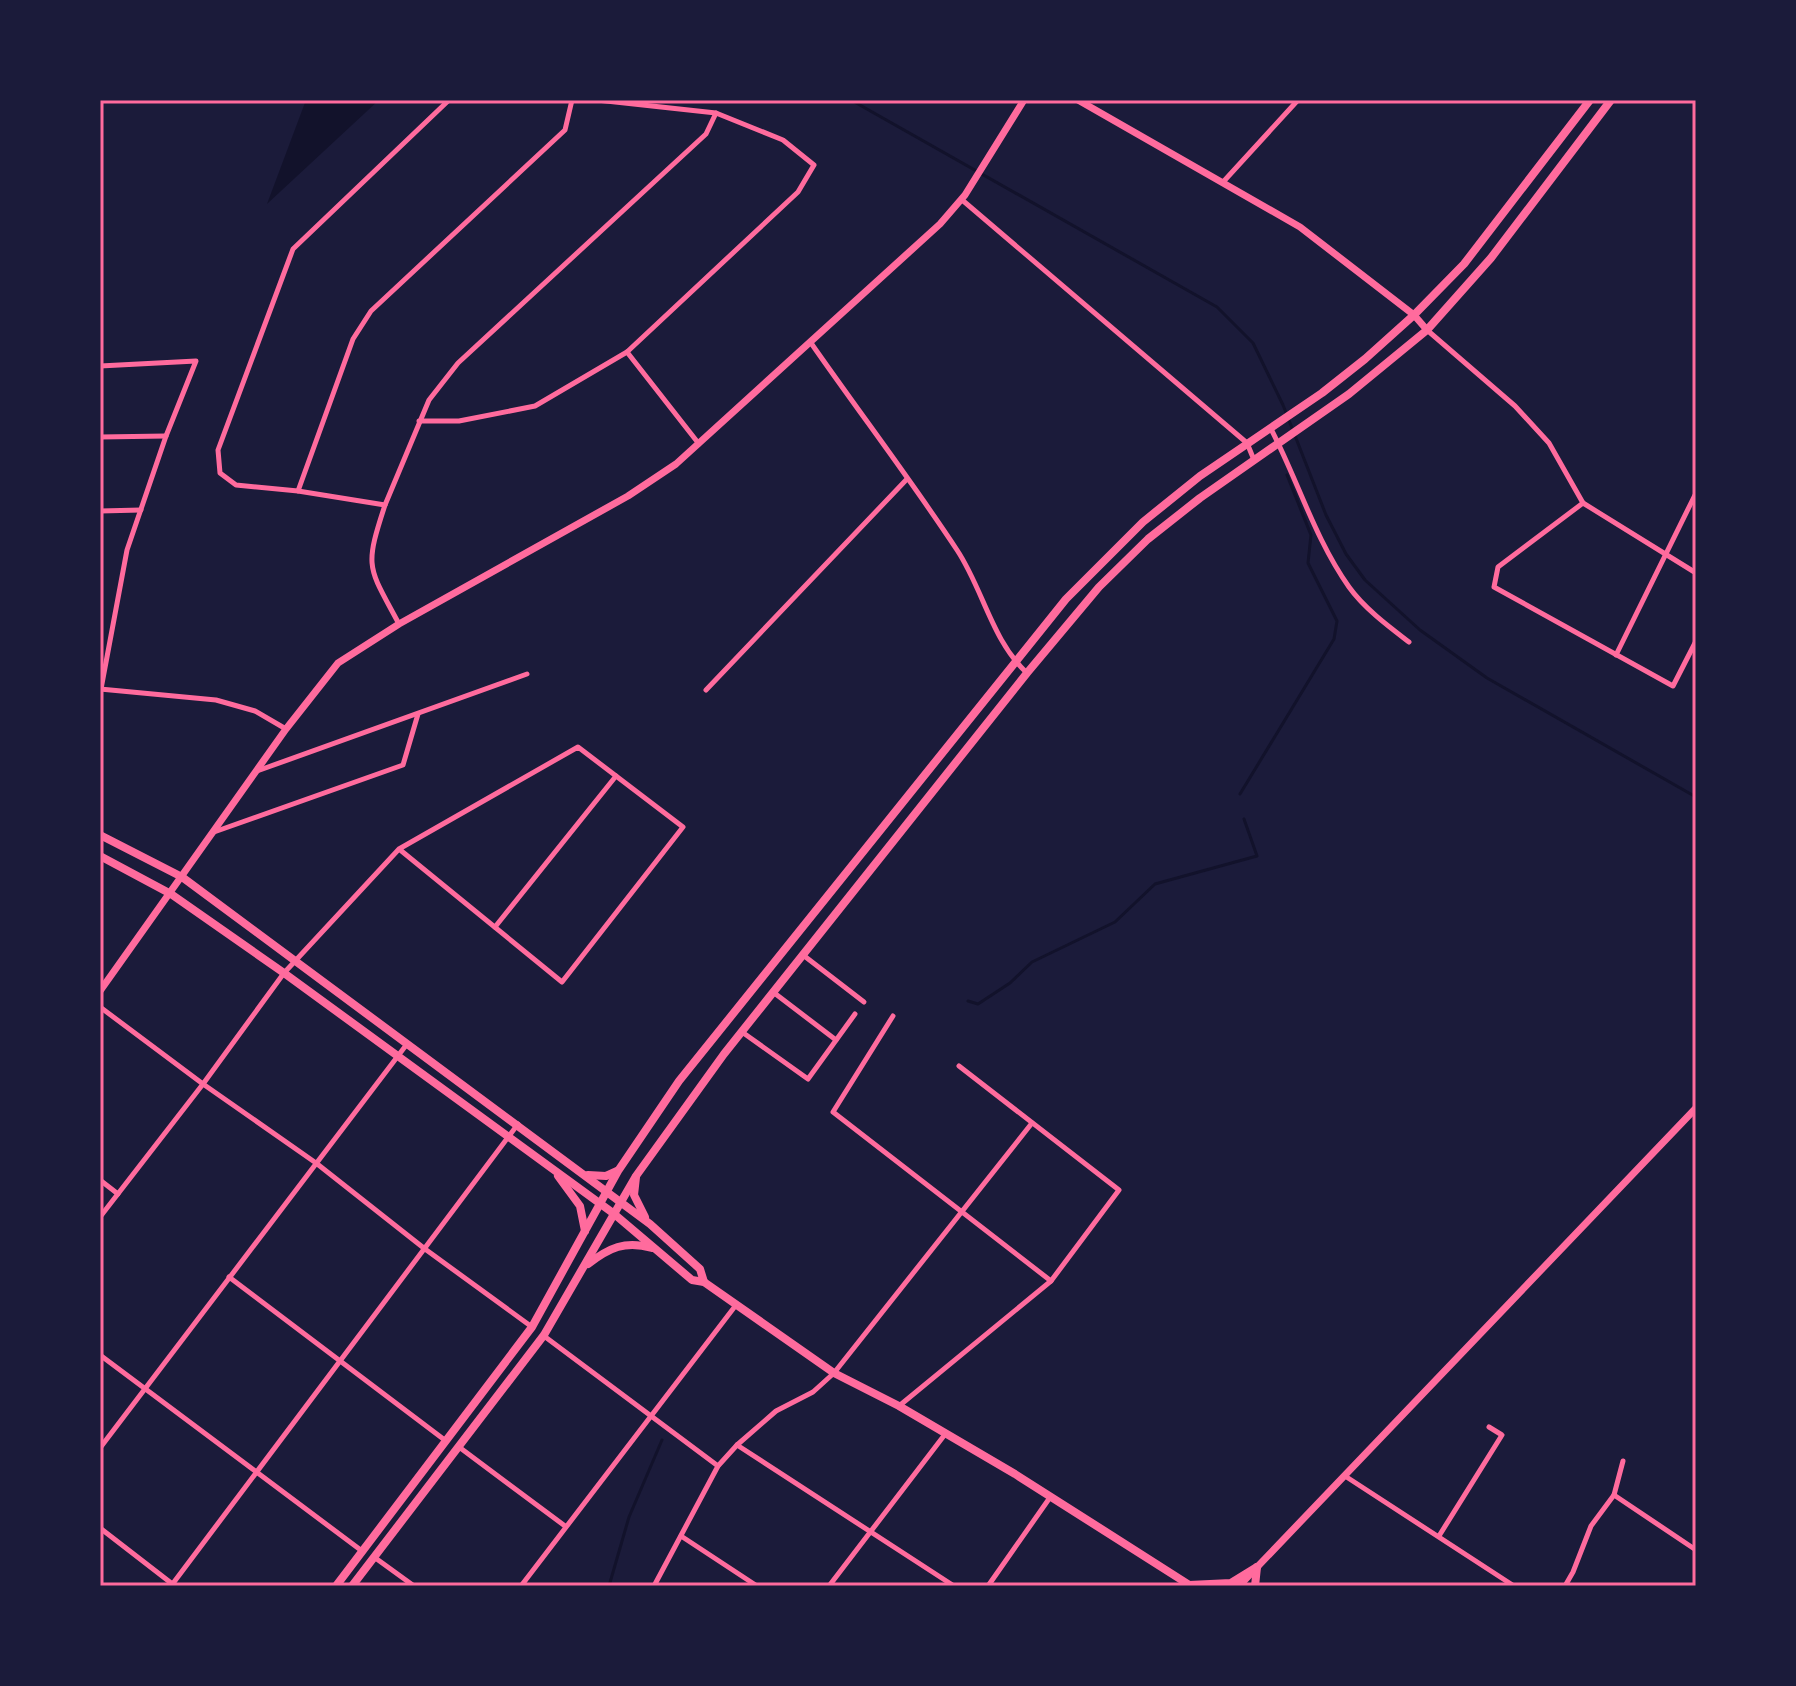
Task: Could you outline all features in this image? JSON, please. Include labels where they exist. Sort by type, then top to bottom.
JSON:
[{"type":"main road","points":[[336,1586],[532,1327],[606,1191],[679,1081],[1066,599],[1143,522],[1200,476],[1310,401],[1365,359],[1414,315],[1471,255],[1590,100]]},
{"type":"main road","points":[[352,1586],[544,1335],[636,1176],[742,1032],[1099,587],[1148,539],[1200,498],[1349,394],[1427,330],[1491,258],[1611,100]]},
{"type":"main road","points":[[100,835],[182,877],[518,1124],[650,1224],[700,1269],[704,1282]]},
{"type":"main road","points":[[100,856],[171,894],[284,973],[613,1213],[692,1280],[704,1282],[834,1373],[946,1433],[1190,1585],[1231,1583],[1257,1567]]},
{"type":"main road","points":[[553,1169],[580,1206],[585,1233]]},
{"type":"main road","points":[[583,1174],[606,1176],[618,1171]]},
{"type":"main road","points":[[636,1176],[634,1195],[650,1224]]},
{"type":"main road","points":[[584,1267],[605,1251],[622,1245],[656,1249]]},
{"type":"main road","points":[[1255,1586],[1257,1567]]},
{"type":"street","points":[[385,505],[236,485],[220,473],[218,450],[293,249],[449,100]]},
{"type":"street","points":[[298,491],[353,339],[371,311],[565,130],[572,100]]},
{"type":"street","points":[[419,421],[459,421],[535,406],[627,352],[798,192],[814,165],[783,140],[716,113],[597,100]]},
{"type":"street","points":[[100,991],[286,729],[338,663],[399,624],[628,496],[676,464],[940,224],[978,174],[1024,100]]},
{"type":"street","points":[[1078,100],[1300,227],[1414,315],[1427,330],[1515,406],[1549,443],[1583,503],[1696,573]]},
{"type":"street","points":[[1224,181],[1298,100]]},
{"type":"street","points":[[399,624],[371,572],[370,551],[385,505],[429,400],[458,363],[706,134],[716,113]]},
{"type":"street","points":[[961,199],[1247,443],[1254,460]]},
{"type":"street","points":[[811,343],[959,552],[1015,661],[1027,673]]},
{"type":"street","points":[[627,352],[699,444]]},
{"type":"street","points":[[100,366],[196,361],[166,436],[127,550],[101,689],[216,700],[255,711],[286,729]]},
{"type":"street","points":[[1270,428],[1330,556],[1350,589],[1382,621],[1409,642]]},
{"type":"street","points":[[100,437],[166,436]]},
{"type":"street","points":[[706,690],[907,479]]},
{"type":"street","points":[[1616,655],[1696,493]]},
{"type":"street","points":[[1583,503],[1498,567],[1494,587],[1673,686],[1696,641]]},
{"type":"street","points":[[100,511],[141,510]]},
{"type":"street","points":[[256,771],[527,674]]},
{"type":"street","points":[[213,832],[403,765],[418,713]]},
{"type":"street","points":[[100,1217],[284,973],[399,849],[578,747],[683,827],[562,982],[399,849]]},
{"type":"street","points":[[495,927],[616,776]]},
{"type":"street","points":[[803,955],[864,1002]]},
{"type":"street","points":[[773,992],[836,1040]]},
{"type":"street","points":[[100,1007],[316,1163],[425,1249],[532,1327]]},
{"type":"street","points":[[742,1032],[808,1079],[855,1014]]},
{"type":"street","points":[[893,1016],[833,1112],[1051,1281]]},
{"type":"street","points":[[100,1448],[407,1043]]},
{"type":"street","points":[[899,1406],[1051,1281],[1119,1190],[959,1066]]},
{"type":"street","points":[[1239,1586],[1696,1108]]},
{"type":"street","points":[[654,1586],[718,1466],[776,1411],[813,1392],[834,1373],[1032,1123]]},
{"type":"street","points":[[100,1528],[173,1585],[518,1124]]},
{"type":"street","points":[[100,1180],[118,1194]]},
{"type":"street","points":[[229,1277],[446,1441]]},
{"type":"street","points":[[521,1586],[736,1305]]},
{"type":"street","points":[[544,1335],[718,1466]]},
{"type":"street","points":[[100,1355],[363,1551]]},
{"type":"street","points":[[1439,1536],[1502,1435],[1489,1427]]},
{"type":"street","points":[[829,1586],[946,1433]]},
{"type":"street","points":[[737,1445],[954,1586]]},
{"type":"street","points":[[459,1447],[565,1526]]},
{"type":"street","points":[[1565,1586],[1591,1526],[1614,1495],[1623,1461]]},
{"type":"street","points":[[1344,1475],[1514,1586]]},
{"type":"street","points":[[1614,1495],[1696,1550]]},
{"type":"street","points":[[988,1586],[1051,1496]]},
{"type":"street","points":[[681,1536],[757,1586]]},
{"type":"street","points":[[374,1557],[414,1586]]},
{"type":"shaded area","points":[[306,100],[379,100],[267,204]]},
{"type":"waterway","points":[[851,100],[1217,307],[1253,343],[1283,405],[1326,515],[1346,554],[1365,580],[1420,630],[1487,678],[1696,797]]},
{"type":"waterway","points":[[1240,794],[1334,639],[1337,621],[1308,563],[1311,535],[1287,475]]},
{"type":"waterway","points":[[968,1001],[978,1004],[1010,983],[1032,962],[1115,922],[1155,884],[1257,856],[1244,819]]},
{"type":"waterway","points":[[609,1586],[629,1517],[662,1440]]}]
